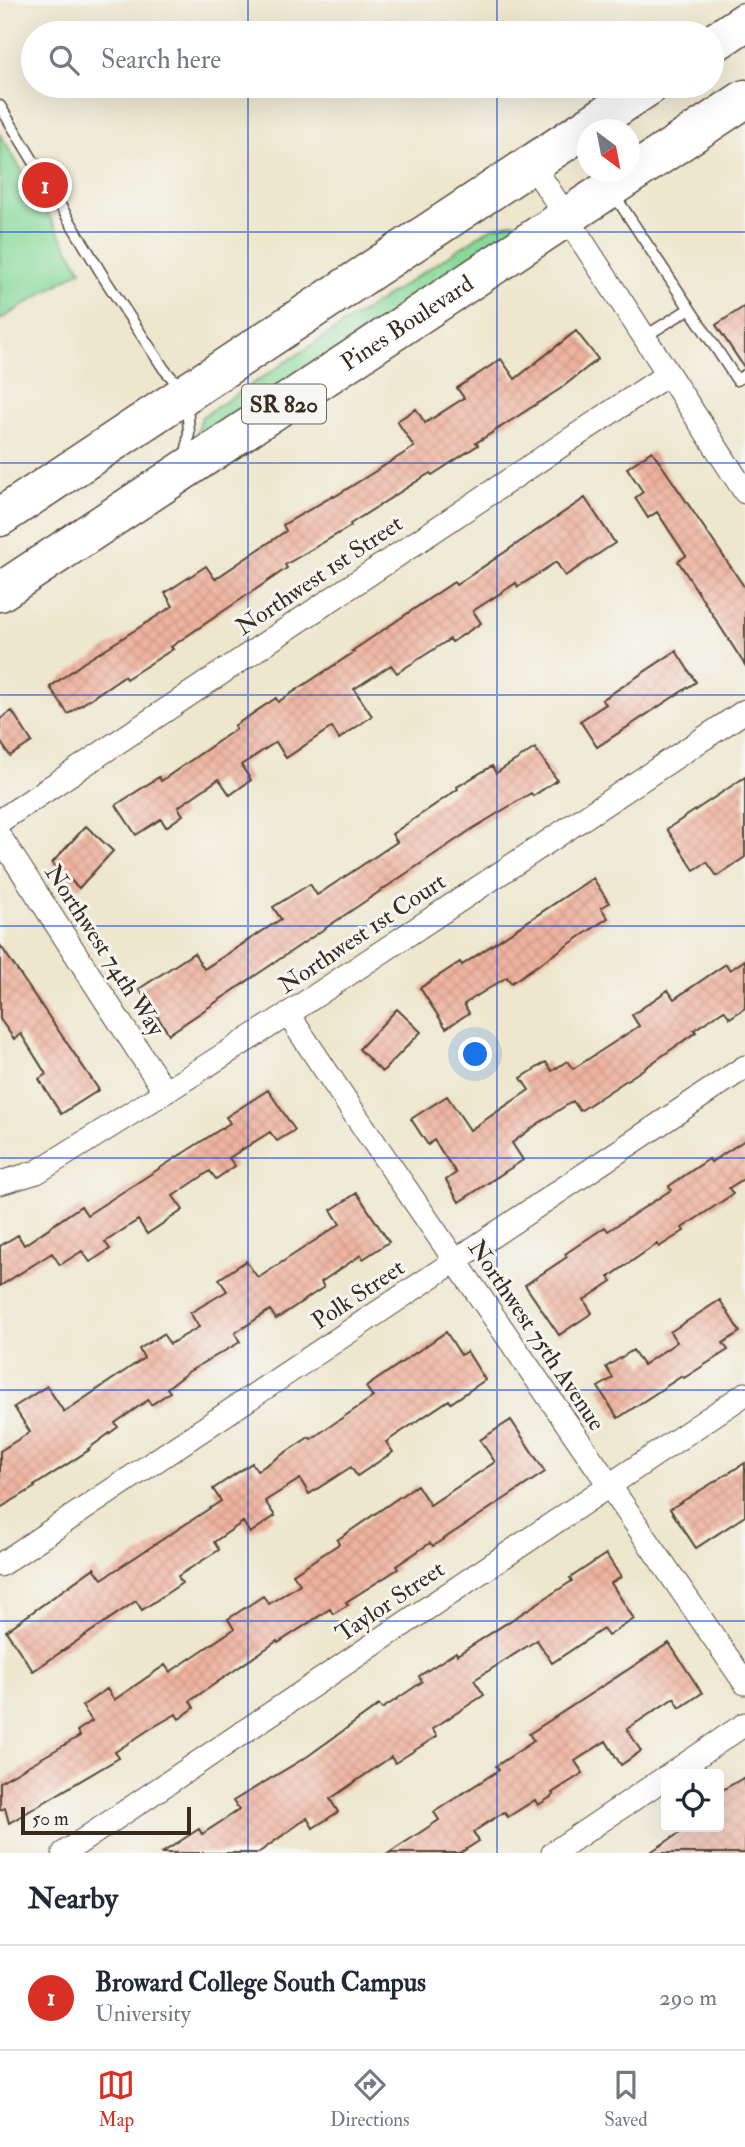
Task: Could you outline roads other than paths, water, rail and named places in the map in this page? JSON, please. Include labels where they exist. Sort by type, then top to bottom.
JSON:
[{"type":"highway","points":[[724,36],[745,22]]},
{"type":"highway","name":"SR 820","points":[[0,517],[631,98]]},
{"type":"highway","name":"Pines Boulevard","points":[[0,592],[745,99]]},
{"type":"street","points":[[532,164],[745,492]]},
{"type":"street","name":"Northwest 1st Street","points":[[0,821],[668,374]]},
{"type":"street","name":"Northwest 1st Court","points":[[0,1183],[37,1172],[165,1092],[288,1014],[745,711]]},
{"type":"street","name":"Northwest 74th Way","points":[[0,837],[165,1092]]},
{"type":"street","name":"Northwest 75th Avenue","points":[[288,1014],[745,1684]]},
{"type":"street","name":"Polk Street","points":[[0,1566],[745,1067]]},
{"type":"street","name":"Taylor Street","points":[[64,1853],[745,1394]]},
{"type":"street","points":[[678,1769],[745,1724]]},
{"type":"street","points":[[554,1853],[661,1781]]},
{"type":"lane","points":[[0,106],[106,281],[164,369],[186,394],[189,433],[185,470]]},
{"type":"lane","points":[[610,188],[737,380],[745,376]]},
{"type":"lane","points":[[644,338],[689,309]]},
{"type":"place","name":"Broward College South Campus","points":[[45,185]]}]
